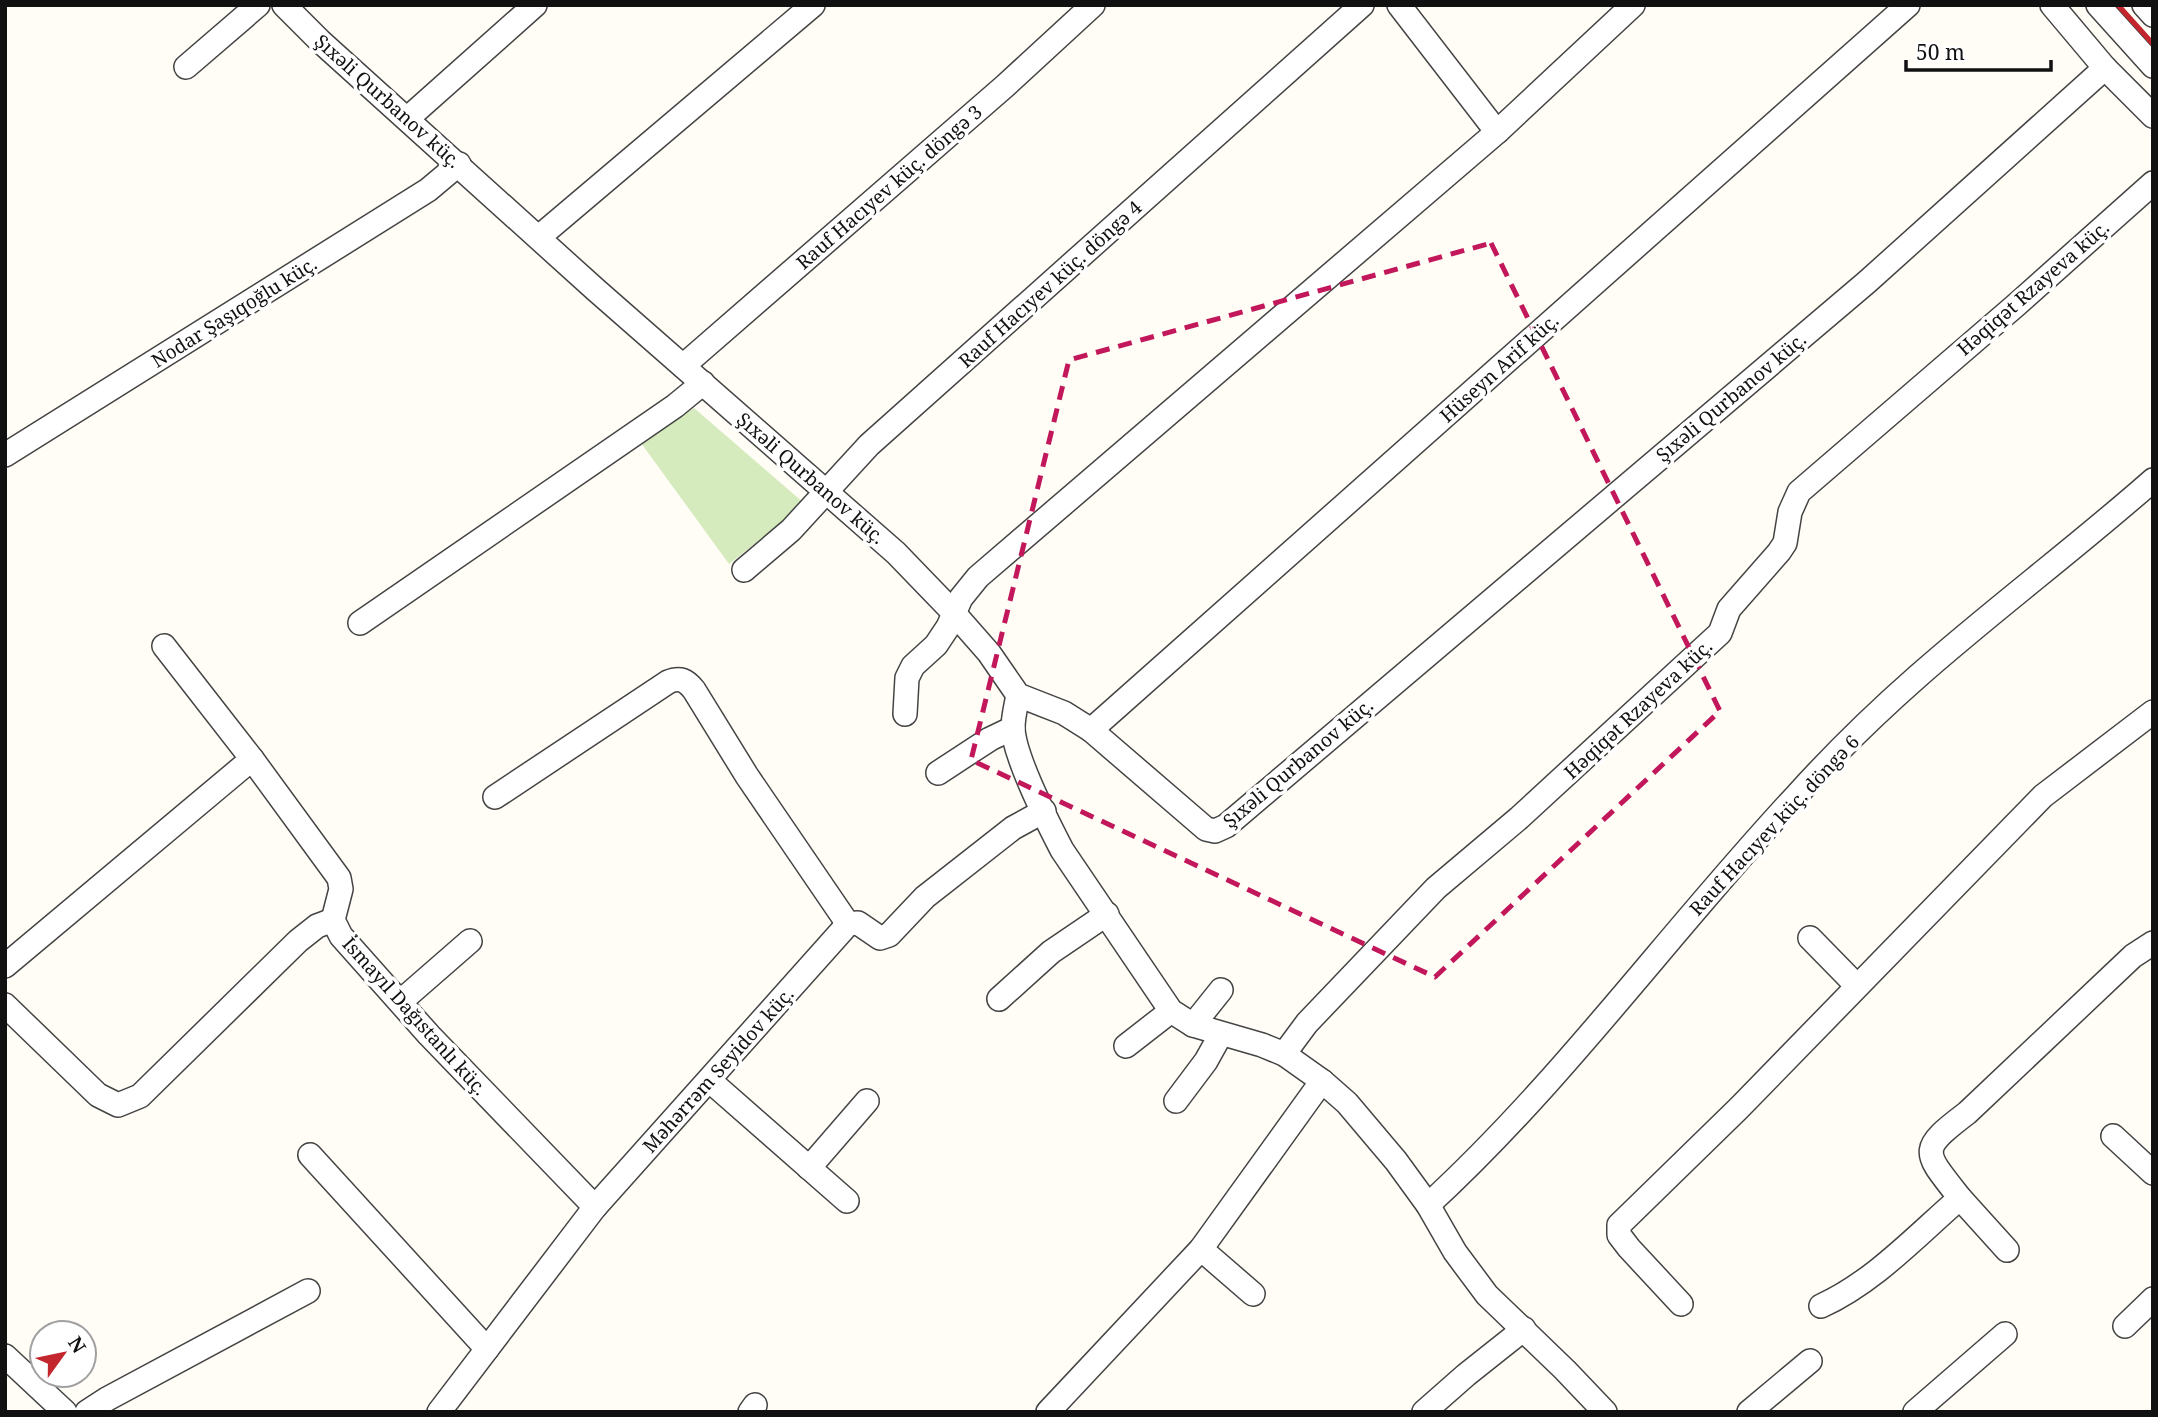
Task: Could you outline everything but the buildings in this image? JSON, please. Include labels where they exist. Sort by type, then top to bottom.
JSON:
[{"type":"street","points":[[186,67],[258,5]]},
{"type":"street","name":"Şıxəli Qurbanov küç.","points":[[284,5],[320,41],[896,553],[989,653],[1017,695],[1064,713],[1091,730],[1206,829],[1214,831],[1226,826],[1867,282],[2105,68]]},
{"type":"street","points":[[408,118],[535,5]]},
{"type":"street","points":[[539,237],[813,5]]},
{"type":"street","name":"Rauf Hacıyev küç. döngə 3","points":[[683,366],[1005,86],[1093,5]]},
{"type":"street","name":"Rauf Hacıyev küç. döngə 4","points":[[744,570],[791,530],[869,445],[1362,5]]},
{"type":"street","points":[[1399,5],[1497,132]]},
{"type":"street","points":[[905,714],[907,678],[913,666],[936,645],[948,627],[953,612],[978,577],[1497,132],[1633,5]]},
{"type":"street","name":"Hüseyn Arif küç.","points":[[1091,730],[1908,5]]},
{"type":"street","points":[[2052,5],[2105,68],[2153,116]]},
{"type":"street","points":[[2144,5],[2153,15]]},
{"type":"street","points":[[2084,43],[2104,12],[2153,66]]},
{"type":"street","name":"Nodar Şaşıqoğlu küç.","points":[[5,455],[428,190],[459,164]]},
{"type":"street","name":"Həqiqət Rzayeva küç.","points":[[1284,1054],[1307,1023],[1436,888],[1519,818],[1720,633],[1729,608],[1785,543],[1790,512],[1800,492],[2153,183]]},
{"type":"street","points":[[360,623],[675,406],[703,383]]},
{"type":"street","name":"Rauf Hacıyev küç. döngə 6","points":[[1428,1205],[1475,1163],[1517,1118],[1736,863],[1839,751],[1916,678],[2153,480]]},
{"type":"street","name":"İsmayıl Dağıstanlı küç.","points":[[164,646],[252,759],[339,878],[340,899],[332,920],[341,936],[595,1207]]},
{"type":"street","points":[[495,797],[668,681],[677,678],[686,681],[782,830],[848,925],[858,923],[880,938],[889,935],[925,897],[1013,828],[1044,811]]},
{"type":"street","points":[[1017,695],[1013,728],[1018,753],[1062,850],[1171,1011],[1193,1025],[1284,1054],[1347,1103],[1396,1161],[1428,1205],[1468,1271],[1487,1295],[1605,1412]]},
{"type":"street","points":[[1681,1304],[1629,1248],[1619,1235],[1619,1225],[1739,1108],[2043,796],[2153,712]]},
{"type":"street","points":[[938,773],[990,739],[1013,728]]},
{"type":"street","points":[[5,966],[252,759]]},
{"type":"street","points":[[999,999],[1051,952],[1107,914]]},
{"type":"street","points":[[5,1005],[98,1095],[118,1105],[140,1096],[298,941],[317,926],[332,920]]},
{"type":"street","name":"Məhərrəm Seyidov küç.","points":[[439,1412],[595,1207],[848,925]]},
{"type":"street","points":[[1810,939],[1857,986]]},
{"type":"street","points":[[400,1002],[470,941]]},
{"type":"street","points":[[2007,1250],[1960,1198],[1931,1160],[1930,1148],[1938,1135],[1967,1113],[2133,956],[2153,943]]},
{"type":"street","points":[[1193,1025],[1221,990]]},
{"type":"street","points":[[1126,1046],[1171,1011]]},
{"type":"street","points":[[1176,1101],[1206,1061],[1221,1034]]},
{"type":"street","points":[[709,1080],[847,1201]]},
{"type":"street","points":[[1048,1412],[1201,1249],[1322,1081]]},
{"type":"street","points":[[809,1168],[867,1101]]},
{"type":"street","points":[[2113,1136],[2153,1173]]},
{"type":"street","points":[[310,1155],[487,1349]]},
{"type":"street","points":[[1821,1306],[1863,1282],[1960,1198]]},
{"type":"street","points":[[1201,1249],[1254,1294]]},
{"type":"street","points":[[87,1412],[308,1291]]},
{"type":"street","points":[[2125,1326],[2153,1299]]},
{"type":"street","points":[[1424,1412],[1524,1329]]},
{"type":"street","points":[[1915,1412],[2006,1334]]},
{"type":"street","points":[[5,1356],[65,1412]]},
{"type":"street","points":[[1749,1412],[1810,1361]]},
{"type":"highlighted area","points":[[1491,243],[1720,711],[1435,977],[971,760],[1069,360]]},
{"type":"green space","points":[[694,408],[805,504],[729,564],[641,443]]},
{"type":"railway","points":[[2118,5],[2153,44]]}]
